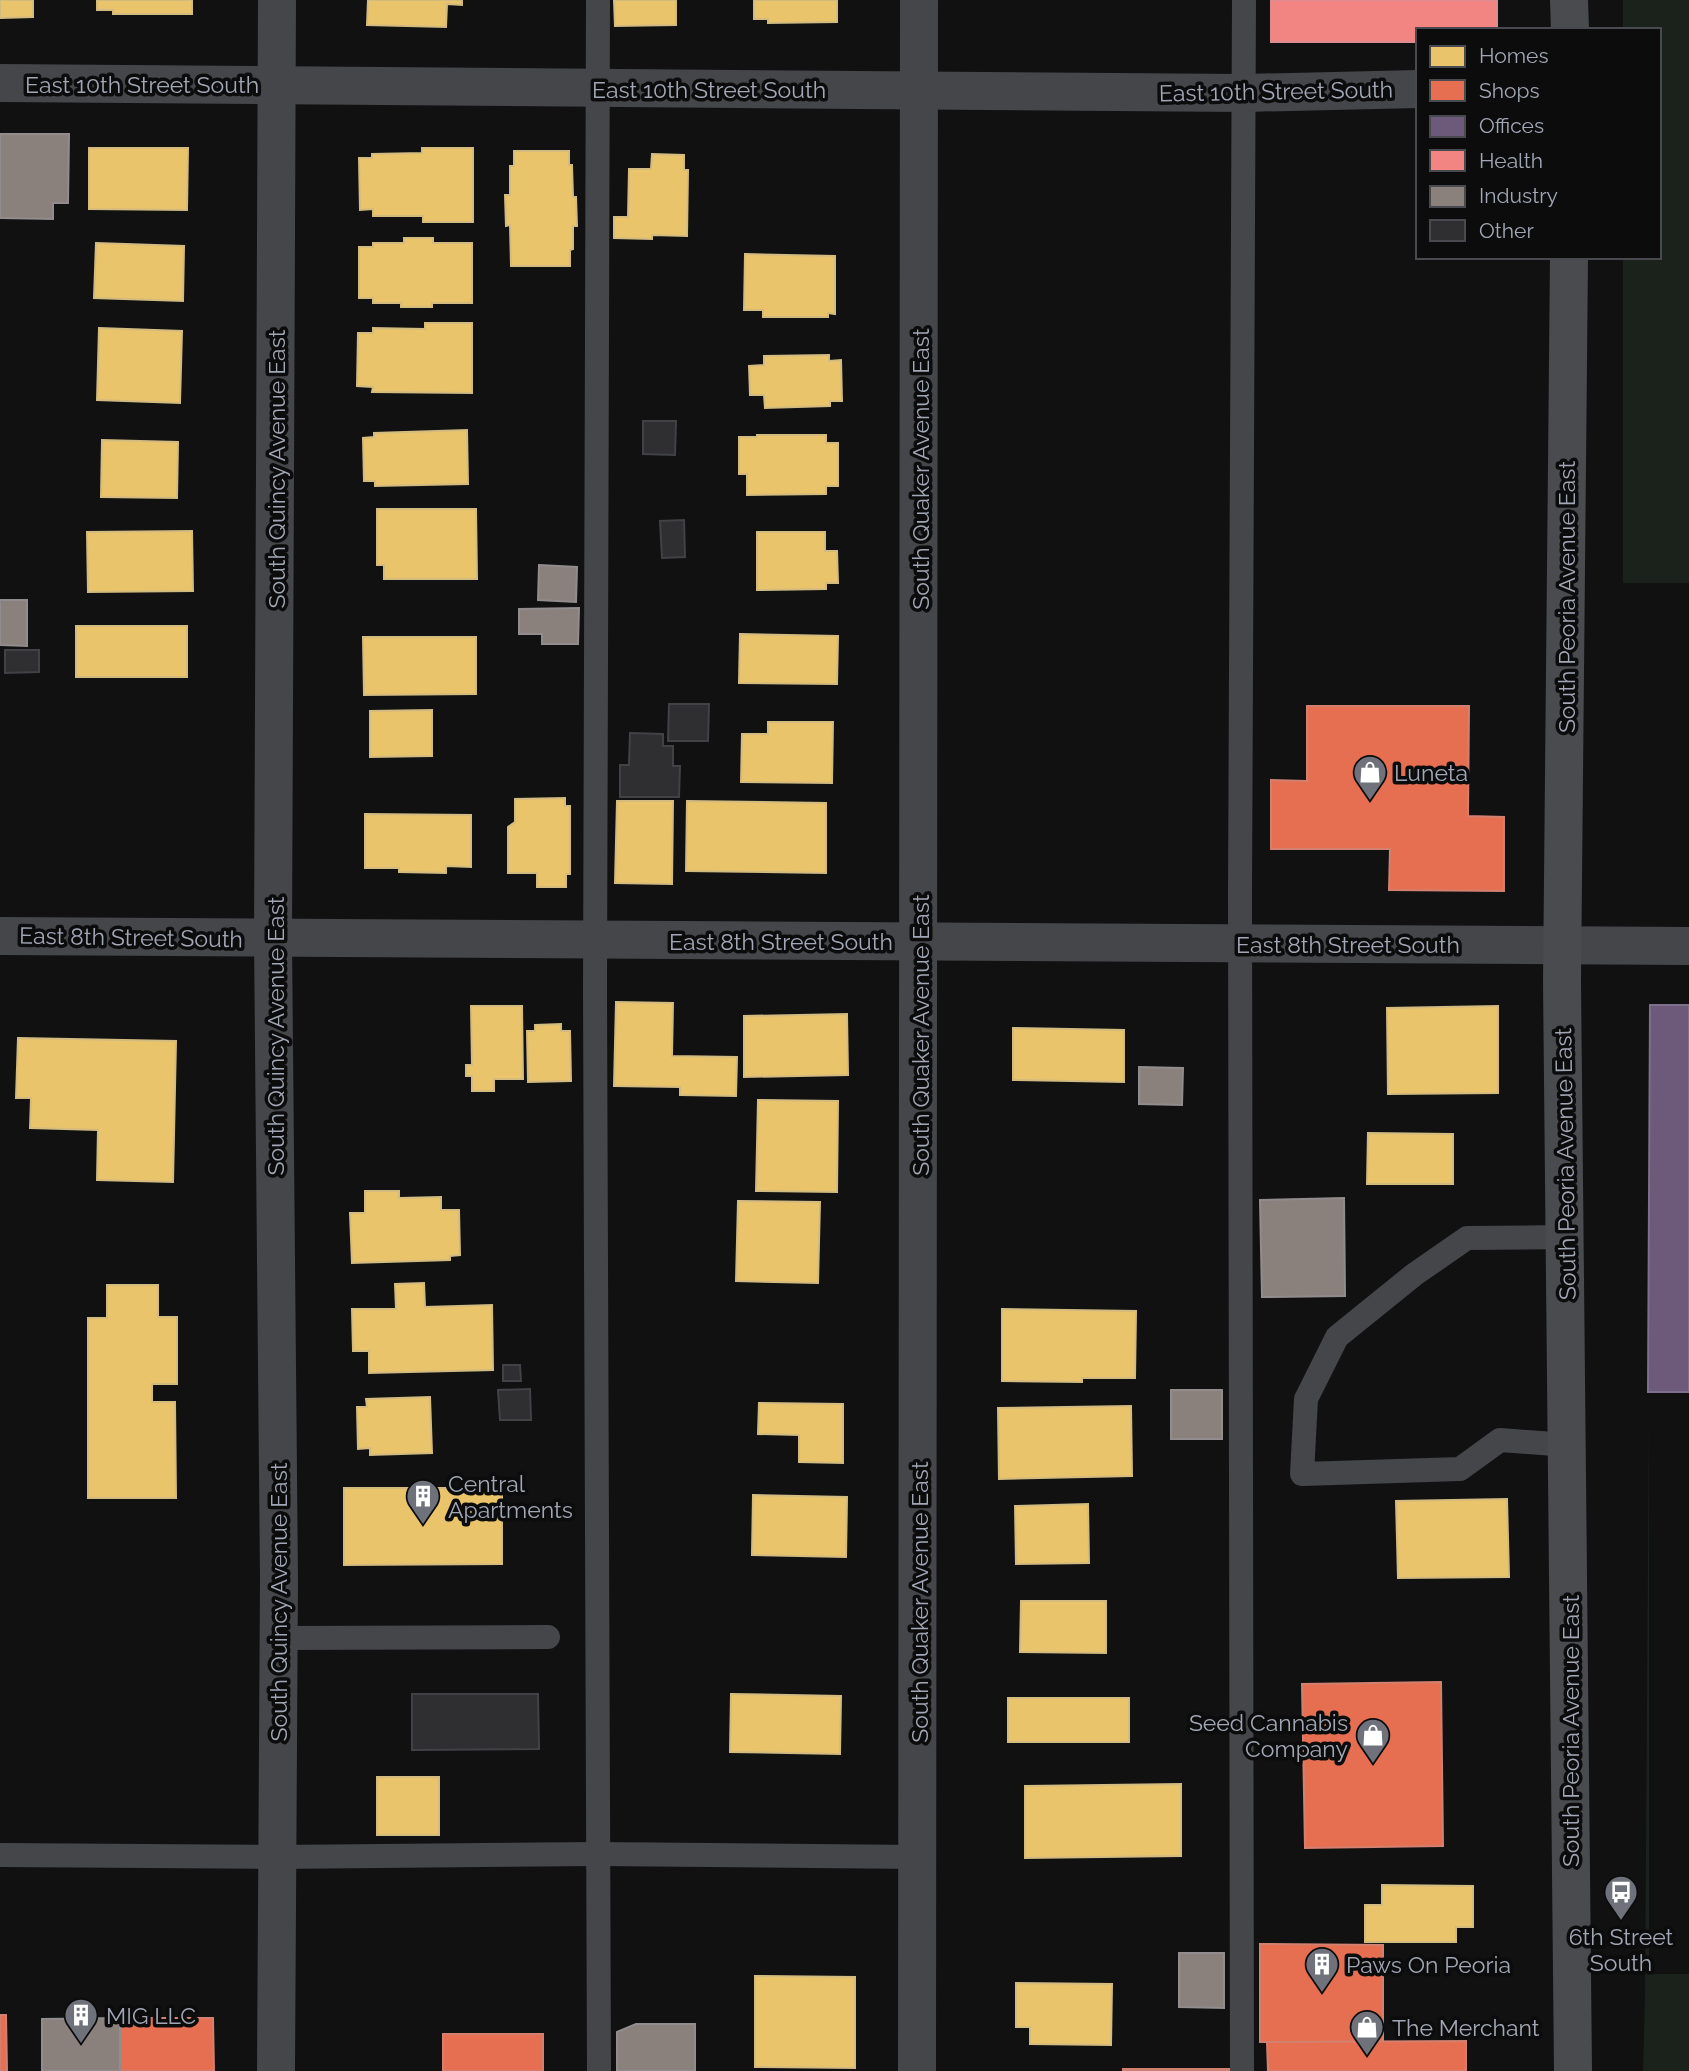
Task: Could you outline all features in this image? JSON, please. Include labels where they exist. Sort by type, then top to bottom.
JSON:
[{"type":"main road","points":[[1569,0],[1570,28]]},
{"type":"main road","name":"South Peoria Avenue East","points":[[1569,259],[1562,945],[1573,2071]]},
{"type":"street","name":"South Quincy Avenue East","points":[[276,2071],[279,1638],[274,939],[278,0]]},
{"type":"street","name":"South Quaker Avenue East","points":[[917,2071],[919,0]]},
{"type":"street","name":"East 10th Street South","points":[[0,83],[1243,93],[1416,89]]},
{"type":"street","name":"East 8th Street South","points":[[0,936],[1689,946]]},
{"type":"lane","points":[[598,0],[595,940],[599,2071]]},
{"type":"lane","points":[[1242,2071],[1240,943],[1244,0]]},
{"type":"lane","points":[[1565,1237],[1467,1238],[1415,1274],[1338,1337],[1306,1399],[1302,1474],[1460,1469],[1500,1440],[1568,1445]]},
{"type":"lane","points":[[279,1638],[548,1637]]},
{"type":"lane","points":[[0,1855],[277,1857],[598,1854],[918,1857]]},
{"type":"shaded area","points":[[1623,0],[1689,0],[1689,583],[1623,583],[1623,259],[1661,259],[1661,28],[1623,28]]},
{"type":"shaded area","points":[[1649,1409],[1649,1974],[1689,1974],[1689,2071],[1643,2071]]},
{"type":"building: Homes","points":[[0,0],[33,0],[33,17],[0,18]]},
{"type":"building: Homes","points":[[97,0],[192,0],[192,14],[113,14],[113,10],[97,10]]},
{"type":"building: Homes","points":[[368,0],[462,0],[462,5],[447,4],[446,27],[367,25]]},
{"type":"building: Homes","points":[[614,0],[676,0],[676,25],[615,26]]},
{"type":"building: Homes","points":[[754,0],[837,0],[837,22],[768,23],[768,19],[754,19]]},
{"type":"building: Homes","points":[[89,148],[188,148],[187,210],[89,209]]},
{"type":"building: Homes","points":[[422,148],[473,148],[473,222],[423,222],[423,216],[373,216],[373,209],[360,210],[359,158],[372,158],[372,154],[422,153]]},
{"type":"building: Homes","points":[[514,151],[569,151],[577,226],[573,226],[570,266],[511,266],[510,225],[506,226],[505,195],[510,195],[510,166],[514,166]]},
{"type":"building: Homes","points":[[652,154],[684,155],[684,170],[688,170],[687,236],[614,238],[614,217],[628,217],[629,169],[651,169]]},
{"type":"building: Homes","points":[[404,238],[433,238],[433,243],[472,243],[472,303],[432,303],[432,307],[401,307],[401,303],[373,303],[373,298],[359,298],[359,247],[373,247],[373,243],[404,243]]},
{"type":"building: Homes","points":[[96,243],[184,246],[183,301],[94,298]]},
{"type":"building: Homes","points":[[745,254],[835,256],[835,314],[828,313],[828,317],[763,317],[763,310],[744,310]]},
{"type":"building: Homes","points":[[425,323],[472,323],[472,393],[372,392],[373,387],[357,386],[358,333],[373,333],[373,328],[425,329]]},
{"type":"building: Homes","points":[[99,328],[182,331],[180,403],[97,400]]},
{"type":"building: Homes","points":[[829,355],[829,361],[841,360],[842,401],[830,401],[830,406],[765,408],[764,395],[750,395],[749,366],[764,365],[764,356]]},
{"type":"building: Homes","points":[[467,430],[468,484],[375,486],[375,481],[364,481],[363,438],[374,437],[374,433]]},
{"type":"building: Homes","points":[[826,435],[826,443],[838,443],[838,486],[826,486],[826,494],[747,495],[747,474],[739,474],[739,437]]},
{"type":"building: Homes","points":[[102,440],[178,442],[177,498],[101,497]]},
{"type":"building: Homes","points":[[377,509],[476,509],[477,579],[384,579],[384,565],[377,565]]},
{"type":"building: Homes","points":[[192,531],[193,591],[88,592],[87,532]]},
{"type":"building: Homes","points":[[757,532],[825,532],[825,551],[837,551],[838,583],[826,583],[826,589],[757,590]]},
{"type":"building: Homes","points":[[76,626],[187,626],[187,677],[76,677]]},
{"type":"building: Homes","points":[[740,634],[838,636],[837,684],[739,683]]},
{"type":"building: Homes","points":[[363,637],[476,637],[476,694],[364,695]]},
{"type":"building: Homes","points":[[432,710],[432,756],[370,757],[370,711]]},
{"type":"building: Homes","points":[[768,722],[833,722],[832,783],[741,782],[742,734],[768,734]]},
{"type":"building: Homes","points":[[565,798],[565,806],[570,806],[570,874],[566,874],[566,887],[537,887],[537,873],[508,873],[508,827],[515,822],[515,799]]},
{"type":"building: Homes","points":[[617,801],[673,801],[672,884],[615,883]]},
{"type":"building: Homes","points":[[687,801],[826,803],[826,873],[686,871]]},
{"type":"building: Homes","points":[[365,814],[471,815],[471,867],[446,866],[446,873],[365,868]]},
{"type":"building: Homes","points":[[616,1002],[673,1003],[672,1056],[737,1057],[736,1096],[680,1095],[680,1087],[614,1086]]},
{"type":"building: Homes","points":[[471,1006],[522,1006],[523,1079],[494,1079],[494,1091],[472,1091],[472,1076],[466,1076],[466,1065],[472,1065]]},
{"type":"building: Homes","points":[[1498,1006],[1498,1093],[1388,1094],[1387,1008]]},
{"type":"building: Homes","points":[[847,1014],[848,1075],[744,1077],[744,1016]]},
{"type":"building: Homes","points":[[561,1024],[561,1031],[570,1031],[571,1081],[528,1082],[527,1031],[535,1031],[535,1025]]},
{"type":"building: Homes","points":[[1013,1028],[1124,1030],[1124,1082],[1013,1080]]},
{"type":"building: Homes","points":[[18,1038],[176,1041],[173,1182],[97,1180],[98,1130],[30,1128],[31,1098],[16,1098]]},
{"type":"building: Homes","points":[[758,1100],[838,1101],[837,1192],[756,1191]]},
{"type":"building: Homes","points":[[1368,1133],[1453,1134],[1453,1184],[1367,1184]]},
{"type":"building: Homes","points":[[365,1191],[399,1191],[399,1198],[441,1197],[441,1210],[459,1210],[460,1255],[450,1256],[450,1260],[352,1263],[350,1213],[365,1213]]},
{"type":"building: Homes","points":[[738,1201],[820,1202],[818,1283],[736,1281]]},
{"type":"building: Homes","points":[[424,1283],[425,1307],[492,1305],[493,1370],[369,1373],[369,1351],[353,1351],[352,1309],[396,1309],[395,1284]]},
{"type":"building: Homes","points":[[107,1285],[158,1285],[158,1317],[177,1317],[177,1384],[152,1384],[152,1402],[175,1402],[176,1498],[88,1498],[88,1318],[107,1318]]},
{"type":"building: Homes","points":[[1002,1309],[1136,1311],[1135,1378],[1082,1378],[1082,1382],[1002,1381]]},
{"type":"building: Homes","points":[[430,1397],[432,1453],[370,1455],[370,1448],[358,1449],[357,1407],[367,1407],[366,1399]]},
{"type":"building: Homes","points":[[759,1403],[843,1404],[843,1463],[799,1462],[799,1435],[758,1434]]},
{"type":"building: Homes","points":[[1131,1406],[1132,1476],[999,1479],[998,1408]]},
{"type":"building: Homes","name":"Central Apartments","points":[[344,1488],[502,1488],[502,1564],[344,1565]]},
{"type":"building: Homes","points":[[753,1495],[847,1497],[846,1557],[752,1555]]},
{"type":"building: Homes","points":[[1507,1499],[1509,1577],[1398,1578],[1396,1501]]},
{"type":"building: Homes","points":[[1088,1504],[1089,1563],[1016,1564],[1015,1506]]},
{"type":"building: Homes","points":[[1021,1601],[1106,1601],[1106,1653],[1020,1652]]},
{"type":"building: Homes","points":[[731,1694],[841,1696],[840,1754],[730,1752]]},
{"type":"building: Homes","points":[[1008,1698],[1129,1698],[1129,1742],[1008,1742]]},
{"type":"building: Homes","points":[[377,1777],[439,1777],[439,1835],[377,1835]]},
{"type":"building: Homes","points":[[1181,1784],[1181,1856],[1025,1858],[1025,1786]]},
{"type":"building: Homes","points":[[1382,1885],[1473,1886],[1473,1927],[1456,1927],[1456,1942],[1365,1942],[1365,1905],[1382,1905]]},
{"type":"building: Homes","points":[[755,1976],[855,1977],[855,2068],[755,2067]]},
{"type":"building: Homes","points":[[1016,1983],[1112,1984],[1111,2045],[1030,2044],[1030,2027],[1016,2027]]},
{"type":"building: Shops","name":"Luneta","points":[[1307,706],[1469,706],[1468,816],[1504,817],[1504,891],[1389,890],[1390,849],[1271,849],[1271,780],[1307,781]]},
{"type":"building: Shops","name":"Seed Cannabis Company","points":[[1441,1682],[1443,1846],[1305,1848],[1302,1684]]},
{"type":"building: Shops","name":"Paws On Peoria","points":[[1260,1944],[1383,1945],[1383,2042],[1260,2042]]},
{"type":"building: Shops","points":[[0,2015],[6,2015],[7,2071],[0,2071]]},
{"type":"building: Shops","points":[[120,2018],[213,2018],[214,2071],[120,2071]]},
{"type":"building: Shops","points":[[443,2034],[543,2034],[543,2071],[443,2071]]},
{"type":"building: Shops","name":"The Merchant","points":[[1466,2041],[1466,2071],[1268,2071],[1267,2042]]},
{"type":"building: Shops","points":[[1229,2069],[1229,2071],[1123,2071]]},
{"type":"building: Offices","points":[[1650,1005],[1689,1005],[1689,1392],[1648,1392]]},
{"type":"building: Health","points":[[1271,0],[1497,0],[1497,28],[1416,28],[1416,42],[1271,42]]},
{"type":"building: Industry","points":[[0,134],[69,134],[68,203],[53,203],[53,219],[0,218]]},
{"type":"building: Industry","points":[[539,565],[577,567],[576,602],[538,600]]},
{"type":"building: Industry","points":[[0,600],[27,600],[27,646],[0,645]]},
{"type":"building: Industry","points":[[579,608],[578,644],[542,644],[542,634],[519,634],[519,609]]},
{"type":"building: Industry","points":[[1139,1067],[1183,1068],[1182,1105],[1139,1104]]},
{"type":"building: Industry","points":[[1344,1198],[1345,1296],[1262,1297],[1260,1200]]},
{"type":"building: Industry","points":[[1171,1390],[1222,1390],[1222,1439],[1171,1439]]},
{"type":"building: Industry","points":[[1179,1953],[1224,1953],[1224,2008],[1179,2007]]},
{"type":"building: Industry","name":"MIG LLC","points":[[120,2018],[120,2071],[42,2071],[42,2019]]},
{"type":"building: Industry","points":[[636,2024],[695,2024],[695,2071],[617,2071],[617,2032]]},
{"type":"building: Other","points":[[643,421],[676,421],[675,455],[643,454]]},
{"type":"building: Other","points":[[684,520],[685,557],[662,558],[660,521]]},
{"type":"building: Other","points":[[5,650],[39,650],[39,672],[5,673]]},
{"type":"building: Other","points":[[669,704],[709,704],[708,741],[668,741]]},
{"type":"building: Other","points":[[630,733],[663,734],[663,746],[673,746],[673,766],[680,766],[679,797],[620,797],[620,765],[629,765]]},
{"type":"building: Other","points":[[503,1365],[520,1365],[521,1381],[503,1381]]},
{"type":"building: Other","points":[[530,1389],[531,1420],[500,1420],[498,1390]]},
{"type":"building: Other","points":[[412,1694],[538,1694],[539,1749],[412,1750]]},
{"type":"place","name":"Luneta","points":[[1370,802]]},
{"type":"place","name":"Central Apartments","points":[[423,1526]]},
{"type":"place","name":"Seed Cannabis Company","points":[[1373,1765]]},
{"type":"place","name":"6th Street South","points":[[1621,1922]]},
{"type":"place","name":"Paws On Peoria","points":[[1322,1994]]},
{"type":"place","name":"MIG LLC","points":[[81,2045]]},
{"type":"place","name":"The Merchant","points":[[1367,2057]]}]
